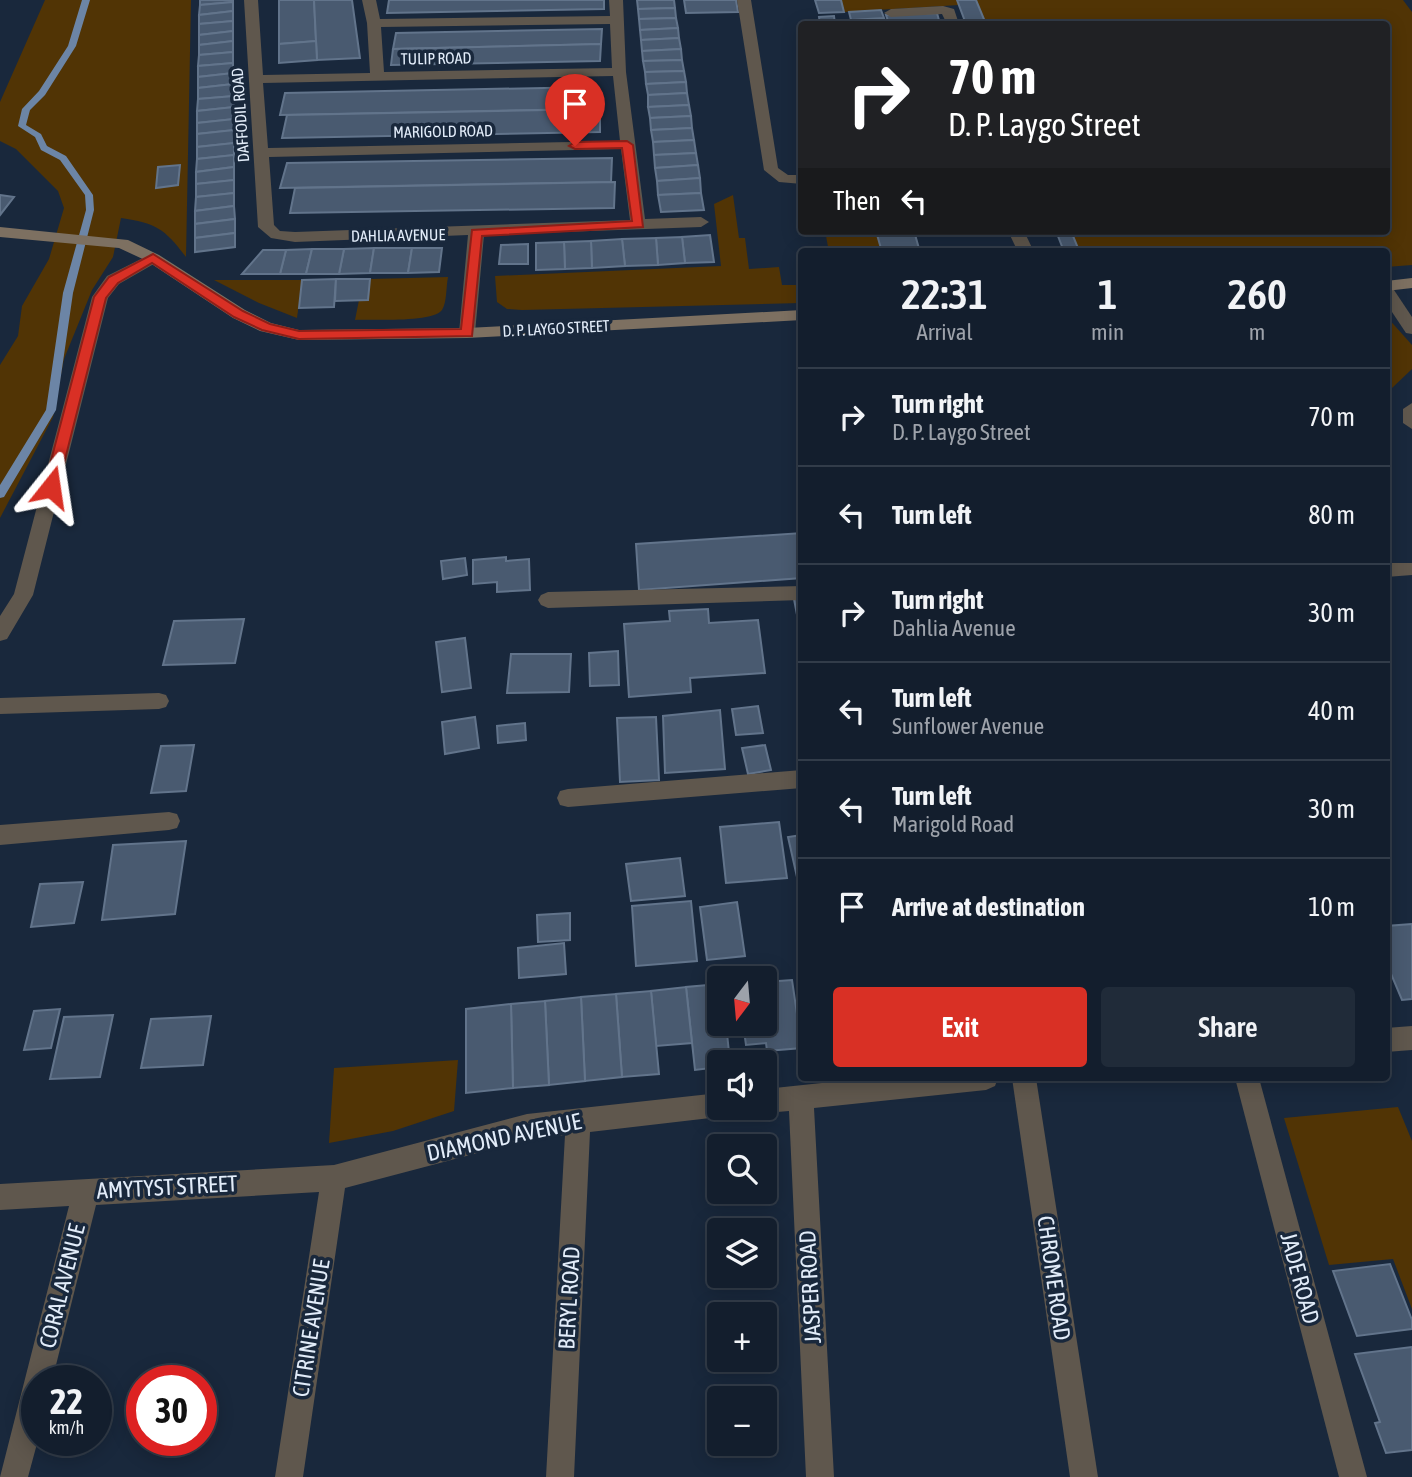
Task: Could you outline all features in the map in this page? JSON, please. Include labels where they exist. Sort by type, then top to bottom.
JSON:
[{"type":"main road","name":"D. P. LAYGO STREET","points":[[0,232],[102,239],[122,243],[153,258],[239,314],[266,327],[299,335],[467,333],[798,315]]},
{"type":"main road","points":[[1390,288],[1412,283]]},
{"type":"street","name":"DAFFODIL ROAD","points":[[251,0],[254,79],[266,227]]},
{"type":"street","points":[[369,0],[374,23],[377,76]]},
{"type":"street","points":[[616,0],[619,72],[638,225]]},
{"type":"street","points":[[744,0],[771,170],[784,179],[798,180]]},
{"type":"street","points":[[891,13],[943,10],[949,12],[952,21]]},
{"type":"street","points":[[374,23],[616,20]]},
{"type":"street","name":"TULIP ROAD","points":[[254,79],[619,72]]},
{"type":"street","name":"MARIGOLD ROAD","points":[[260,153],[627,145]]},
{"type":"street","name":"DAHLIA AVENUE","points":[[266,227],[276,235],[295,237],[476,233],[701,222]]},
{"type":"street","points":[[467,333],[476,233]]},
{"type":"street","points":[[0,634],[23,595],[100,297],[113,280],[153,258]]},
{"type":"street","points":[[1390,295],[1412,330]]},
{"type":"street","points":[[1412,409],[1412,423]]},
{"type":"street","points":[[1390,570],[1408,569]]},
{"type":"street","points":[[548,600],[798,593]]},
{"type":"street","points":[[0,706],[159,701]]},
{"type":"street","points":[[568,798],[798,779]]},
{"type":"street","points":[[0,835],[169,821]]},
{"type":"street","points":[[1390,1040],[1412,1038]]},
{"type":"street","points":[[777,1100],[957,1081]]},
{"type":"street","name":"CHROME ROAD","points":[[1024,1081],[1084,1477]]},
{"type":"street","name":"JADE ROAD","points":[[1248,1081],[1353,1477]]},
{"type":"street","name":"JASPER ROAD","points":[[801,1097],[820,1477]]},
{"type":"street","name":"DIAMOND AVENUE","points":[[334,1178],[484,1137],[578,1120],[707,1106]]},
{"type":"street","name":"BERYL ROAD","points":[[559,1477],[578,1120]]},
{"type":"street","name":"AMYTYST STREET","points":[[0,1196],[334,1178]]},
{"type":"street","name":"CITRINE AVENUE","points":[[289,1477],[334,1178]]},
{"type":"street","name":"CORAL AVENUE","points":[[42,1365],[86,1191]]},
{"type":"street","points":[[14,1477],[21,1450]]},
{"type":"shaded area","points":[[45,0],[191,0],[186,257],[159,229],[143,222],[121,218],[113,257],[92,290],[64,359],[53,417],[0,518],[0,365],[18,336],[22,306],[49,259],[64,208],[58,191],[16,149],[0,141],[0,102]]},
{"type":"shaded area","points":[[841,0],[957,0],[959,5],[844,12]]},
{"type":"shaded area","points":[[976,0],[1403,0],[1412,12],[1412,265],[1390,267],[1390,248],[1078,248],[1073,235],[1390,235],[1390,21],[985,21]]},
{"type":"shaded area","points":[[733,195],[739,238],[745,238],[749,269],[779,267],[782,285],[798,285],[798,303],[522,310],[507,309],[497,302],[495,276],[721,266],[714,204]]},
{"type":"shaded area","points":[[878,235],[881,248],[828,248],[826,236]]},
{"type":"shaded area","points":[[448,277],[444,307],[436,314],[415,319],[355,320],[359,300],[368,299],[370,279]]},
{"type":"shaded area","points":[[214,280],[302,280],[297,318],[259,303]]},
{"type":"shaded area","points":[[1390,320],[1412,345],[1412,369],[1392,388]]},
{"type":"shaded area","points":[[458,1060],[454,1111],[393,1131],[329,1143],[334,1068]]},
{"type":"shaded area","points":[[1398,1107],[1412,1141],[1412,1309],[1393,1259],[1329,1265],[1284,1118]]},
{"type":"building","points":[[200,0],[233,0],[233,2],[200,5]]},
{"type":"building","points":[[279,0],[314,0],[316,41],[279,44]]},
{"type":"building","points":[[314,0],[352,0],[360,58],[317,60]]},
{"type":"building","points":[[389,0],[604,0],[604,9],[387,13]]},
{"type":"building","points":[[637,0],[674,0],[675,8],[638,9]]},
{"type":"building","points":[[684,0],[736,0],[738,12],[686,13]]},
{"type":"building","points":[[815,0],[841,0],[844,12],[819,13]]},
{"type":"building","points":[[957,0],[976,0],[985,21],[965,21]]},
{"type":"building","points":[[233,2],[233,11],[199,15],[200,5]]},
{"type":"building","points":[[675,8],[676,18],[639,19],[638,9]]},
{"type":"building","points":[[881,10],[884,18],[851,20],[849,12]]},
{"type":"building","points":[[233,11],[233,21],[199,24],[199,15]]},
{"type":"building","points":[[937,13],[939,21],[888,21],[886,15]]},
{"type":"building","points":[[834,16],[835,21],[820,21],[819,17]]},
{"type":"building","points":[[676,18],[678,28],[640,30],[639,19]]},
{"type":"building","points":[[233,21],[233,31],[199,35],[199,24]]},
{"type":"building","points":[[678,28],[679,38],[641,40],[640,30]]},
{"type":"building","points":[[602,29],[601,44],[393,49],[396,33]]},
{"type":"building","points":[[233,31],[233,41],[199,45],[199,35]]},
{"type":"building","points":[[679,38],[681,49],[642,51],[641,40]]},
{"type":"building","points":[[233,41],[233,52],[199,55],[199,45]]},
{"type":"building","points":[[316,41],[317,60],[279,63],[279,44]]},
{"type":"building","points":[[601,44],[600,61],[391,65],[393,49]]},
{"type":"building","points":[[681,49],[682,60],[643,61],[642,51]]},
{"type":"building","points":[[233,52],[233,63],[198,66],[199,55]]},
{"type":"building","points":[[682,60],[684,71],[645,72],[643,61]]},
{"type":"building","points":[[233,63],[233,73],[198,77],[198,66]]},
{"type":"building","points":[[684,71],[686,82],[646,84],[645,72]]},
{"type":"building","points":[[233,73],[233,84],[198,88],[198,77]]},
{"type":"building","points":[[686,82],[687,93],[648,95],[646,84]]},
{"type":"building","points":[[233,84],[234,96],[198,99],[198,88]]},
{"type":"building","points":[[593,87],[592,109],[280,115],[285,93]]},
{"type":"building","points":[[687,93],[689,105],[648,107],[648,95]]},
{"type":"building","points":[[234,96],[234,107],[197,111],[198,99]]},
{"type":"building","points":[[689,105],[691,116],[650,118],[648,107]]},
{"type":"building","points":[[234,107],[234,119],[197,123],[197,111]]},
{"type":"building","points":[[600,109],[600,132],[282,138],[287,115]]},
{"type":"building","points":[[691,116],[692,128],[651,130],[650,118]]},
{"type":"building","points":[[234,119],[234,130],[197,134],[197,123]]},
{"type":"building","points":[[692,128],[694,140],[653,142],[651,130]]},
{"type":"building","points":[[234,130],[234,143],[197,147],[197,134]]},
{"type":"building","points":[[694,140],[696,153],[654,155],[653,142]]},
{"type":"building","points":[[234,143],[234,155],[197,159],[197,147]]},
{"type":"building","points":[[696,153],[698,165],[655,168],[654,155]]},
{"type":"building","points":[[234,155],[234,167],[196,172],[197,159]]},
{"type":"building","points":[[612,158],[611,182],[280,188],[287,163]]},
{"type":"building","points":[[180,165],[178,185],[156,188],[158,167]]},
{"type":"building","points":[[698,165],[700,178],[657,181],[655,168]]},
{"type":"building","points":[[234,167],[234,180],[196,184],[196,172]]},
{"type":"building","points":[[700,178],[701,193],[658,195],[657,181]]},
{"type":"building","points":[[234,180],[234,193],[196,197],[196,184]]},
{"type":"building","points":[[615,182],[614,208],[290,213],[295,188]]},
{"type":"building","points":[[234,193],[234,206],[195,211],[196,197]]},
{"type":"building","points":[[701,193],[704,210],[661,212],[658,195]]},
{"type":"building","points":[[0,195],[14,197],[0,215]]},
{"type":"building","points":[[234,206],[235,219],[195,224],[195,211]]},
{"type":"building","points":[[235,219],[235,233],[195,238],[195,224]]},
{"type":"building","points":[[235,233],[235,247],[195,252],[195,238]]},
{"type":"building","points":[[710,235],[714,262],[685,263],[682,237]]},
{"type":"building","points":[[877,235],[915,235],[919,248],[881,248]]},
{"type":"building","points":[[1058,235],[1073,235],[1078,248],[1063,248]]},
{"type":"building","points":[[682,237],[685,263],[658,265],[656,238]]},
{"type":"building","points":[[656,238],[658,265],[625,266],[622,239]]},
{"type":"building","points":[[622,239],[625,266],[592,268],[591,241]]},
{"type":"building","points":[[591,241],[592,268],[565,269],[564,242]]},
{"type":"building","points":[[564,242],[565,269],[536,270],[536,243]]},
{"type":"building","points":[[528,244],[528,264],[499,264],[501,245]]},
{"type":"building","points":[[374,248],[370,273],[339,274],[344,249]]},
{"type":"building","points":[[374,248],[412,248],[408,273],[370,273]]},
{"type":"building","points":[[412,248],[442,248],[439,272],[408,273]]},
{"type":"building","points":[[312,249],[306,274],[280,274],[286,250]]},
{"type":"building","points":[[312,249],[344,249],[339,274],[306,274]]},
{"type":"building","points":[[263,250],[286,250],[280,274],[242,274]]},
{"type":"building","points":[[336,279],[334,307],[299,308],[302,280]]},
{"type":"building","points":[[336,279],[370,279],[368,300],[335,301]]},
{"type":"building","points":[[798,533],[798,578],[639,590],[636,544]]},
{"type":"building","points":[[506,557],[506,561],[529,559],[530,590],[497,592],[497,582],[473,584],[473,560]]},
{"type":"building","points":[[465,558],[467,575],[443,579],[441,561]]},
{"type":"building","points":[[798,598],[798,620],[794,599]]},
{"type":"building","points":[[708,609],[709,623],[758,620],[765,673],[690,678],[691,692],[629,697],[624,624],[670,621],[669,611]]},
{"type":"building","points":[[244,619],[235,663],[163,665],[174,621]]},
{"type":"building","points":[[465,638],[471,688],[442,692],[436,642]]},
{"type":"building","points":[[618,651],[619,685],[590,686],[589,653]]},
{"type":"building","points":[[511,654],[571,654],[569,692],[507,693]]},
{"type":"building","points":[[758,706],[763,733],[736,735],[732,709]]},
{"type":"building","points":[[720,710],[725,769],[665,773],[663,716]]},
{"type":"building","points":[[475,717],[479,748],[445,754],[442,722]]},
{"type":"building","points":[[656,717],[659,780],[620,782],[617,718]]},
{"type":"building","points":[[525,723],[526,740],[498,743],[497,726]]},
{"type":"building","points":[[194,745],[186,791],[151,793],[161,746]]},
{"type":"building","points":[[765,745],[771,770],[748,774],[742,748]]},
{"type":"building","points":[[779,822],[787,878],[726,883],[720,827]]},
{"type":"building","points":[[798,836],[798,882],[788,837]]},
{"type":"building","points":[[186,841],[175,914],[102,920],[113,845]]},
{"type":"building","points":[[680,858],[685,896],[631,901],[626,864]]},
{"type":"building","points":[[83,882],[74,923],[31,927],[40,884]]},
{"type":"building","points":[[691,901],[697,961],[636,966],[632,906]]},
{"type":"building","points":[[737,902],[745,956],[707,960],[700,907]]},
{"type":"building","points":[[570,913],[570,940],[538,942],[537,915]]},
{"type":"building","points":[[1412,924],[1412,999],[1402,1000],[1390,972],[1390,926]]},
{"type":"building","points":[[564,943],[566,974],[519,978],[518,948]]},
{"type":"building","points":[[792,980],[798,1021],[798,1048],[767,1050],[766,1043],[746,1045],[745,1036],[777,1036],[777,981]]},
{"type":"building","points":[[707,985],[707,1036],[727,1036],[729,1050],[707,1050],[707,1068],[695,1070],[686,987]]},
{"type":"building","points":[[686,987],[692,1043],[656,1046],[651,991]]},
{"type":"building","points":[[651,991],[659,1074],[622,1077],[616,994]]},
{"type":"building","points":[[616,994],[622,1077],[585,1081],[581,997]]},
{"type":"building","points":[[581,997],[585,1081],[549,1085],[545,1001]]},
{"type":"building","points":[[545,1001],[549,1085],[513,1088],[511,1004]]},
{"type":"building","points":[[511,1004],[513,1088],[466,1093],[466,1009]]},
{"type":"building","points":[[60,1009],[51,1048],[24,1050],[34,1011]]},
{"type":"building","points":[[113,1015],[100,1077],[50,1079],[64,1017]]},
{"type":"building","points":[[211,1016],[203,1065],[141,1068],[151,1019]]},
{"type":"building","points":[[1390,1264],[1412,1320],[1412,1329],[1357,1336],[1333,1271]]},
{"type":"building","points":[[1412,1347],[1412,1450],[1386,1453],[1375,1423],[1380,1422],[1355,1354]]},
{"type":"waterway","points":[[0,494],[51,410],[68,293],[90,210],[89,195],[63,158],[44,148],[38,136],[22,126],[26,109],[42,93],[72,46],[86,0]]},
{"type":"route","points":[[51,487],[100,297],[113,280],[153,258],[239,314],[266,327],[299,335],[333,337],[467,333],[476,233],[638,225],[627,145],[575,146]]}]
